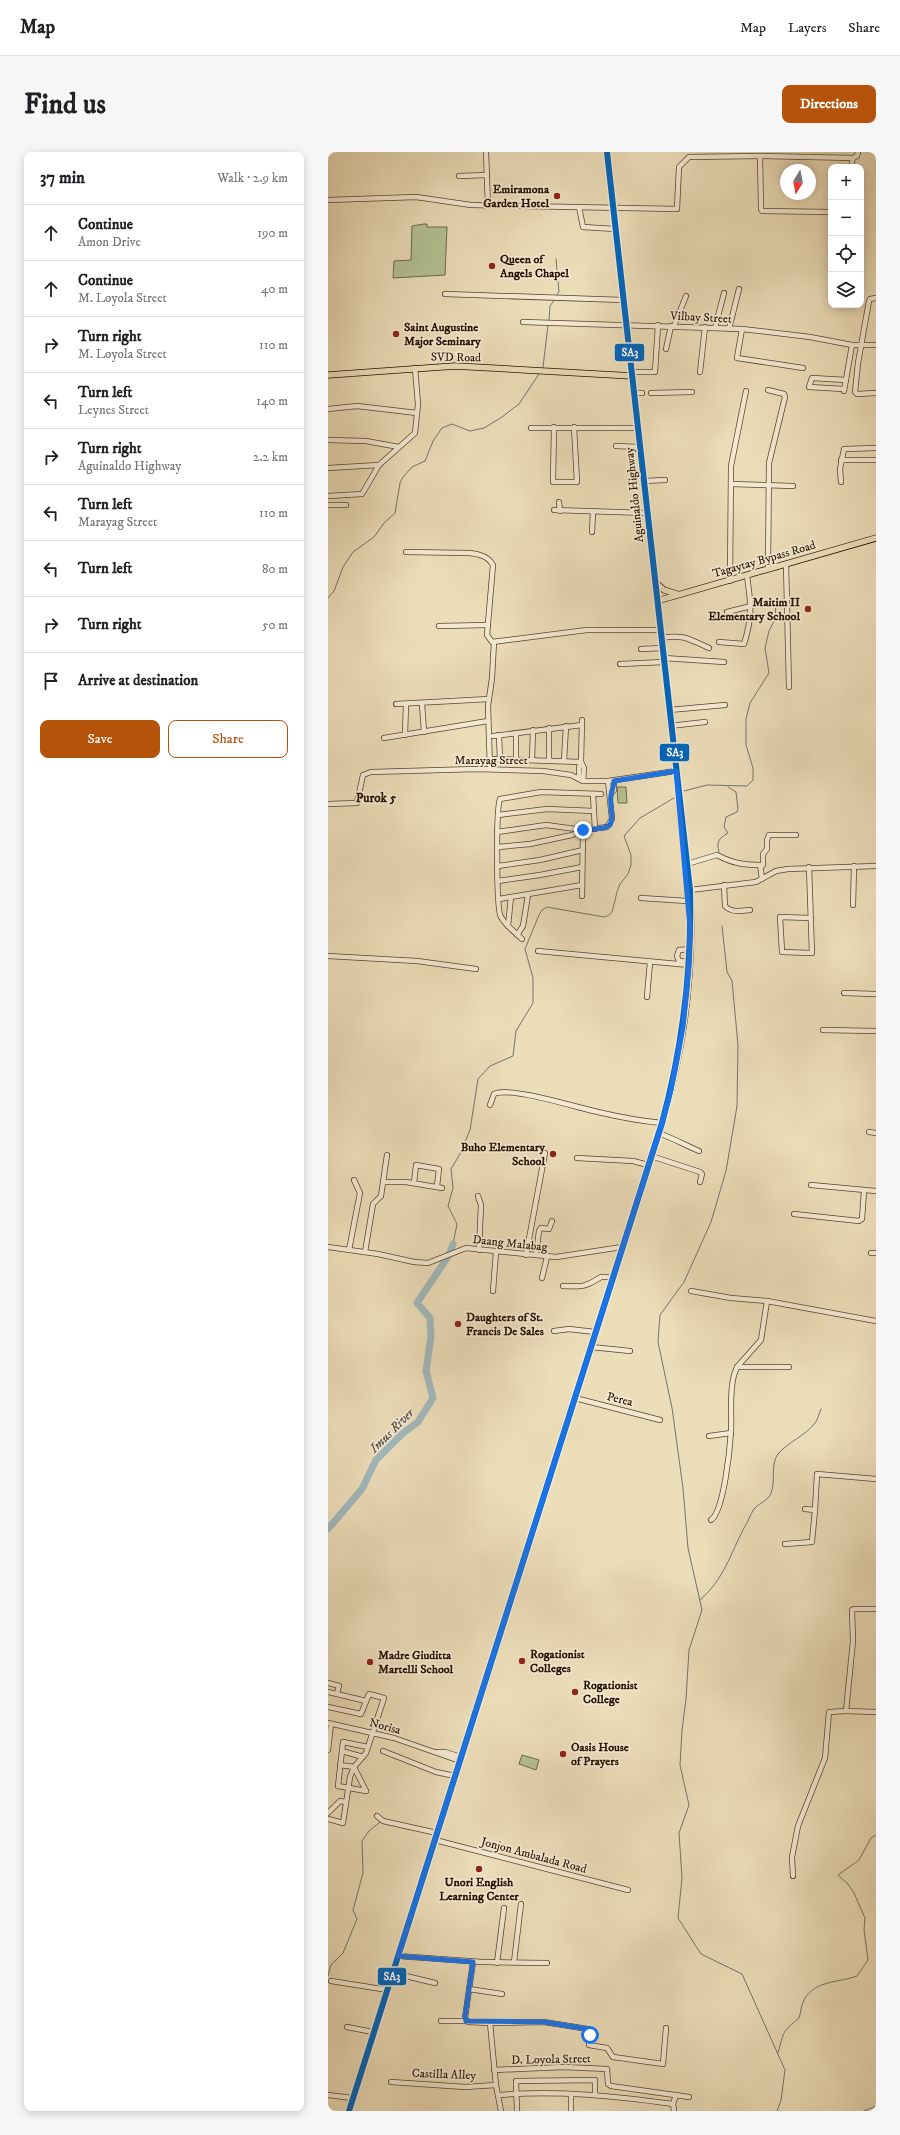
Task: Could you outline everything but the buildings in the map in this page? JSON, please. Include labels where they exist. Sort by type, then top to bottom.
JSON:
[{"type":"main road","name":"Aguinaldo Highway","points":[[348,2111],[388,1990],[612,1277],[662,1123],[682,1034],[690,949],[690,890],[670,726],[664,660],[606,152]]},
{"type":"main road","name":"SVD Road","points":[[328,375],[454,366],[631,374]]},
{"type":"main road","name":"Tagaytay Bypass Road","points":[[657,601],[876,538]]},
{"type":"main road","points":[[655,581],[664,590],[681,594]]},
{"type":"main road","name":"Aguinaldo Highway","points":[[683,835],[690,927]]},
{"type":"street","points":[[486,152],[488,206]]},
{"type":"street","points":[[852,164],[853,158],[858,152]]},
{"type":"street","points":[[328,200],[416,197],[451,203],[488,206],[676,209],[678,205],[679,167],[689,154],[744,154],[760,156],[853,158]]},
{"type":"street","points":[[760,156],[762,211],[828,212]]},
{"type":"street","points":[[459,176],[487,175]]},
{"type":"street","points":[[579,207],[583,227],[615,229]]},
{"type":"street","points":[[729,329],[739,289]]},
{"type":"street","points":[[715,328],[724,293]]},
{"type":"street","points":[[445,294],[623,300]]},
{"type":"street","points":[[666,349],[672,326],[686,296]]},
{"type":"street","points":[[876,298],[868,301],[860,346],[856,393],[876,393]]},
{"type":"street","name":"Vilbay Street","points":[[523,322],[658,325],[742,329],[810,337],[860,346],[876,345]]},
{"type":"street","points":[[631,374],[655,372],[658,325]]},
{"type":"street","points":[[700,372],[705,327]]},
{"type":"street","points":[[742,329],[737,358],[803,368]]},
{"type":"street","points":[[846,380],[812,378],[809,387],[844,391],[846,380],[852,345]]},
{"type":"street","points":[[328,496],[362,494],[379,465],[415,432],[417,413],[415,368]]},
{"type":"street","points":[[768,390],[784,394],[786,397],[772,447],[768,485],[768,569]]},
{"type":"street","points":[[730,581],[732,455],[746,391]]},
{"type":"street","points":[[651,393],[692,392]]},
{"type":"street","points":[[634,393],[642,393]]},
{"type":"street","points":[[328,409],[357,406],[417,413]]},
{"type":"street","points":[[554,427],[553,482],[577,482],[574,427]]},
{"type":"street","points":[[531,428],[638,428]]},
{"type":"street","points":[[328,440],[366,440],[398,447]]},
{"type":"street","points":[[616,446],[640,447]]},
{"type":"street","points":[[841,482],[841,460],[844,448],[876,448]]},
{"type":"street","points":[[841,460],[876,460]]},
{"type":"street","points":[[328,468],[379,465]]},
{"type":"street","points":[[643,481],[665,480]]},
{"type":"street","points":[[731,484],[793,486]]},
{"type":"street","points":[[559,502],[560,511]]},
{"type":"street","points":[[328,505],[346,504]]},
{"type":"street","points":[[554,510],[647,513]]},
{"type":"street","points":[[592,532],[593,512]]},
{"type":"street","points":[[406,552],[479,554],[490,560],[493,566],[488,640],[494,642],[587,630],[660,630]]},
{"type":"street","points":[[786,564],[789,687]]},
{"type":"street","points":[[719,642],[744,644],[751,623],[751,606],[747,576]]},
{"type":"street","points":[[727,612],[751,606]]},
{"type":"street","points":[[439,626],[488,625]]},
{"type":"street","points":[[661,638],[684,637],[709,648]]},
{"type":"street","points":[[490,769],[488,721],[494,642]]},
{"type":"street","points":[[641,649],[662,648]]},
{"type":"street","points":[[620,664],[664,660],[724,662]]},
{"type":"street","points":[[396,704],[489,700]]},
{"type":"street","points":[[405,735],[406,704]]},
{"type":"street","points":[[422,704],[424,732]]},
{"type":"street","points":[[669,710],[726,705]]},
{"type":"street","points":[[384,738],[488,721]]},
{"type":"street","points":[[500,760],[496,735],[566,726],[582,722],[581,762],[584,768],[581,780]]},
{"type":"street","points":[[670,726],[705,722]]},
{"type":"street","points":[[564,761],[566,726]]},
{"type":"street","points":[[548,761],[549,728]]},
{"type":"street","points":[[532,760],[533,730]]},
{"type":"street","points":[[516,733],[516,760]]},
{"type":"street","points":[[493,759],[581,762]]},
{"type":"street","name":"Marayag Street","points":[[328,804],[357,803],[363,775],[366,772],[490,769],[557,772],[581,780],[614,781],[676,771]]},
{"type":"street","points":[[498,847],[530,844],[572,835],[583,830],[607,827],[611,822],[608,781]]},
{"type":"street","points":[[610,795],[614,790],[614,781]]},
{"type":"street","points":[[522,939],[508,926],[499,913],[497,832],[499,802],[503,797],[549,792],[593,795],[601,794]]},
{"type":"street","points":[[593,795],[595,829]]},
{"type":"street","points":[[498,815],[547,809],[594,811]]},
{"type":"street","points":[[497,832],[546,825],[572,827],[583,830]]},
{"type":"street","points":[[582,896],[583,830]]},
{"type":"street","points":[[762,879],[761,867],[763,865],[763,854],[767,849],[766,840],[769,835],[796,835]]},
{"type":"street","points":[[498,866],[540,860],[583,850]]},
{"type":"street","points":[[687,864],[717,855],[730,862],[742,865],[760,865],[761,867]]},
{"type":"street","points":[[854,866],[854,905]]},
{"type":"street","points":[[690,890],[724,885],[746,884],[762,879],[776,871],[809,867],[876,866]]},
{"type":"street","points":[[498,880],[540,875],[582,867]]},
{"type":"street","points":[[809,867],[811,918],[812,953],[782,952],[780,917],[811,918]]},
{"type":"street","points":[[499,899],[582,885]]},
{"type":"street","points":[[724,885],[725,906],[727,908],[734,911],[750,910]]},
{"type":"street","points":[[517,934],[523,926],[528,895]]},
{"type":"street","points":[[508,926],[511,897]]},
{"type":"street","points":[[640,898],[687,901]]},
{"type":"street","points":[[689,964],[679,961],[677,956],[679,950],[690,949]]},
{"type":"street","points":[[538,951],[650,962],[689,964]]},
{"type":"street","points":[[328,956],[418,961],[476,969]]},
{"type":"street","points":[[647,997],[650,962]]},
{"type":"street","points":[[844,993],[876,994]]},
{"type":"street","points":[[823,1030],[876,1031]]},
{"type":"street","points":[[490,1105],[494,1094],[502,1093],[539,1098],[597,1112],[662,1123]]},
{"type":"street","points":[[869,1132],[876,1132]]},
{"type":"street","points":[[658,1133],[683,1142],[699,1151]]},
{"type":"street","points":[[526,1255],[545,1153]]},
{"type":"street","points":[[365,1252],[373,1204],[381,1196],[387,1155]]},
{"type":"street","points":[[651,1156],[700,1172],[702,1174],[700,1182]]},
{"type":"street","points":[[577,1158],[633,1161],[648,1165]]},
{"type":"street","points":[[383,1182],[414,1183],[440,1187],[439,1170],[434,1167],[416,1165],[414,1183]]},
{"type":"street","points":[[349,1250],[360,1193],[354,1180]]},
{"type":"street","points":[[811,1185],[876,1191]]},
{"type":"street","points":[[794,1214],[860,1221],[863,1215],[864,1191]]},
{"type":"street","points":[[478,1196],[481,1205],[479,1250]]},
{"type":"street","points":[[536,1256],[539,1231],[542,1228],[549,1229],[552,1221]]},
{"type":"street","name":"Daang Malabag","points":[[328,1247],[365,1252],[421,1263],[435,1262],[466,1248],[547,1257],[565,1256],[622,1247]]},
{"type":"street","points":[[493,1291],[496,1252]]},
{"type":"street","points":[[542,1278],[547,1257]]},
{"type":"street","points":[[564,1286],[584,1286],[595,1282],[601,1277],[612,1277]]},
{"type":"street","points":[[691,1291],[731,1298],[766,1301],[876,1321]]},
{"type":"street","points":[[711,1520],[715,1516],[723,1489],[731,1433],[732,1383],[737,1367],[761,1340],[766,1301]]},
{"type":"street","points":[[554,1331],[573,1329],[595,1332]]},
{"type":"street","points":[[591,1347],[630,1351]]},
{"type":"street","points":[[737,1367],[788,1367]]},
{"type":"street","name":"Perea","points":[[575,1398],[660,1420]]},
{"type":"street","points":[[709,1436],[731,1433]]},
{"type":"street","points":[[785,1544],[812,1542],[817,1474],[876,1479]]},
{"type":"street","points":[[805,1509],[815,1510]]},
{"type":"street","points":[[846,1711],[853,1641],[852,1610],[854,1608],[876,1609]]},
{"type":"street","points":[[328,1683],[339,1686],[337,1693]]},
{"type":"street","points":[[328,1692],[366,1701]]},
{"type":"street","points":[[328,1707],[361,1714],[369,1694],[384,1698],[368,1747],[363,1757],[354,1767],[342,1823],[328,1819]]},
{"type":"street","points":[[793,1876],[792,1857],[798,1826],[825,1758],[829,1712],[876,1712]]},
{"type":"street","points":[[328,1749],[330,1724]]},
{"type":"street","name":"Norisa","points":[[330,1724],[372,1732],[435,1752],[445,1752],[460,1759]]},
{"type":"street","points":[[354,1767],[366,1791],[338,1786],[343,1742],[368,1747]]},
{"type":"street","points":[[342,1751],[363,1757]]},
{"type":"street","points":[[383,1751],[436,1772],[455,1776]]},
{"type":"street","points":[[340,1765],[354,1767]]},
{"type":"street","points":[[328,1813],[340,1801],[346,1802]]},
{"type":"street","points":[[377,1816],[383,1821],[437,1833]]},
{"type":"street","name":"Jonjon Ambalada Road","points":[[435,1840],[628,1890]]},
{"type":"street","points":[[514,1962],[521,1904]]},
{"type":"street","points":[[498,1963],[504,1908]]},
{"type":"street","points":[[398,1956],[473,1962],[547,1963]]},
{"type":"street","points":[[466,2021],[465,2016],[473,1962]]},
{"type":"street","points":[[393,1973],[435,1984]]},
{"type":"street","points":[[332,1981],[388,1990]]},
{"type":"street","points":[[469,1990],[502,1994]]},
{"type":"street","points":[[441,2021],[550,2023],[588,2029],[590,2032],[589,2045],[607,2048],[613,2057],[663,2064],[666,2028]]},
{"type":"street","points":[[490,2023],[494,2070],[501,2111]]},
{"type":"street","points":[[347,2027],[373,2032]]},
{"type":"street","name":"D. Loyola Street","points":[[494,2070],[563,2067],[607,2069],[608,2084],[611,2086],[689,2097]]},
{"type":"street","points":[[516,2111],[516,2081],[595,2080],[595,2094]]},
{"type":"street","name":"Castilla Alley","points":[[391,2082],[465,2087],[496,2085]]},
{"type":"street","points":[[571,2094],[571,2111]]},
{"type":"street","points":[[498,2095],[595,2094],[673,2104]]},
{"type":"street","points":[[328,2095],[352,2098]]},
{"type":"street","points":[[674,2111],[673,2104],[676,2095]]},
{"type":"green space","points":[[427,224],[427,227],[447,227],[445,275],[393,278],[394,261],[411,260],[412,226]]},
{"type":"green space","points":[[617,787],[626,787],[627,803],[618,803]]},
{"type":"green space","points":[[522,1755],[539,1760],[536,1770],[519,1764]]},
{"type":"waterway","points":[[556,259],[559,292],[556,296]]},
{"type":"waterway","points":[[549,320],[550,306],[555,299]]},
{"type":"waterway","points":[[543,367],[548,325]]},
{"type":"waterway","points":[[328,598],[334,591],[343,567],[353,552],[374,537],[384,523],[395,513],[400,483],[403,477],[412,467],[425,461],[433,441],[442,428],[452,424],[470,431],[484,428],[519,404],[539,374]]},
{"type":"waterway","name":"Imus River","points":[[684,791],[707,785],[747,786],[753,780],[753,768],[746,745],[746,719],[750,703],[769,673],[765,648],[769,631],[775,619],[776,601]]},
{"type":"waterway","points":[[719,852],[718,843],[722,837],[728,833],[724,827],[726,817],[737,812],[738,809],[736,792],[728,787]]},
{"type":"waterway","name":"Imus River","points":[[453,1244],[457,1224],[448,1206],[453,1188],[451,1169],[460,1154],[470,1130],[478,1079],[490,1066],[513,1056],[516,1031],[533,1003],[533,978],[525,949],[539,915],[542,910],[547,907],[604,917],[609,915],[612,912],[620,884],[628,874],[631,865],[631,855],[624,836],[640,818],[674,798]]},
{"type":"waterway","points":[[722,926],[727,972],[732,981],[738,1045],[737,1106],[726,1171],[711,1222],[684,1282],[660,1315],[658,1342],[672,1408],[683,1488],[688,1548],[702,1610],[689,1650],[686,1699],[682,1730],[680,1765],[689,1805],[679,1833],[682,1878],[678,1918],[701,1954],[742,1974],[785,2070],[781,2100],[777,2111]]},
{"type":"waterway","name":"Imus River","points":[[328,1529],[362,1489],[376,1460],[403,1433],[418,1422],[433,1398],[426,1371],[431,1336],[430,1318],[417,1303],[449,1255],[453,1244]]},
{"type":"waterway","points":[[700,1600],[721,1575],[754,1509],[770,1496],[773,1483],[774,1463],[778,1454],[811,1428],[817,1420],[821,1409]]},
{"type":"waterway","points":[[328,1976],[331,1965],[343,1953],[357,1919],[353,1910],[363,1873],[362,1841],[369,1831],[380,1822]]},
{"type":"waterway","points":[[778,2053],[784,2032],[799,2018],[803,2002],[809,1994],[821,1985],[857,1976],[868,1960],[864,1930],[865,1918],[854,1893],[848,1884],[838,1875],[859,1860],[871,1838],[876,1835]]},
{"type":"waterway","points":[[864,2111],[876,2106]]},
{"type":"transit line","name":"SA3","points":[[349,2111],[662,1123],[676,1065],[685,1008],[688,979],[690,890],[607,152]]},
{"type":"place","name":"Emiramona Garden Hotel","points":[[557,196]]},
{"type":"place","name":"Queen of Angels Chapel","points":[[492,266]]},
{"type":"place","name":"Saint Augustine Major Seminary","points":[[396,334]]},
{"type":"place","name":"Maitim II Elementary School","points":[[808,609]]},
{"type":"place","name":"Buho Elementary School","points":[[553,1154]]},
{"type":"place","name":"Daughters of St. Francis De Sales","points":[[458,1324]]},
{"type":"place","name":"Rogationist Colleges","points":[[522,1661]]},
{"type":"place","name":"Madre Giuditta Martelli School","points":[[370,1662]]},
{"type":"place","name":"Rogationist College","points":[[575,1692]]},
{"type":"place","name":"Oasis House of Prayers","points":[[563,1754]]},
{"type":"place","name":"Unori English Learning Center","points":[[479,1869]]},
{"type":"district","name":"Purok 5","points":[[376,797]]},
{"type":"route","points":[[583,830],[604,828],[610,825],[612,819],[610,795],[614,790],[614,781],[676,771],[683,835],[684,864],[690,927],[688,982],[683,1027],[671,1090],[662,1123],[398,1956],[473,1962],[465,2016],[466,2021],[468,2022],[550,2023],[588,2029],[590,2031],[590,2035]]}]
